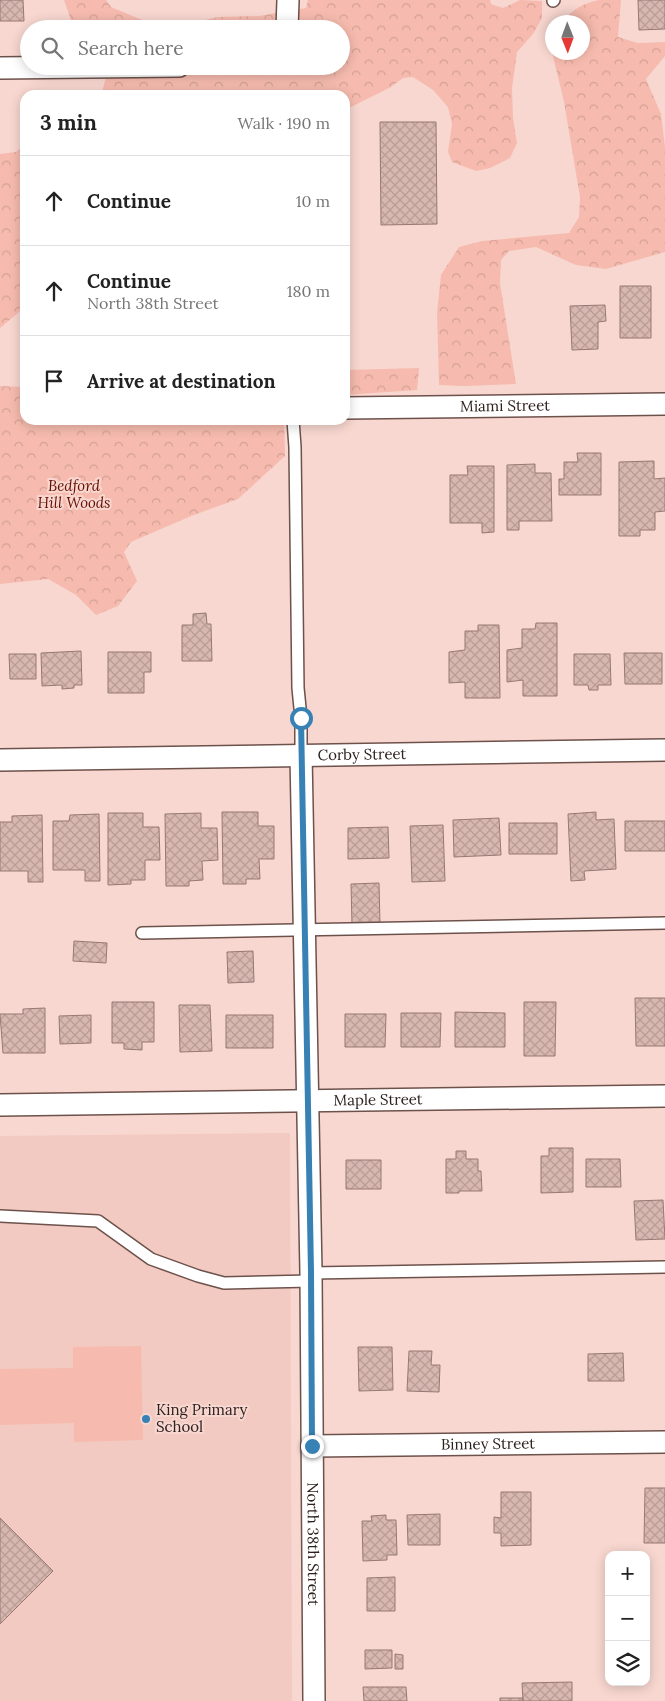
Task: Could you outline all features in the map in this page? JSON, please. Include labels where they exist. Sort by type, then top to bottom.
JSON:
[{"type":"street","points":[[287,20],[288,0]]},
{"type":"street","points":[[0,68],[20,68]]},
{"type":"street","name":"Miami Street","points":[[350,408],[665,404]]},
{"type":"street","name":"Corby Street","points":[[0,760],[665,750]]},
{"type":"street","name":"North 38th Street","points":[[301,755],[311,1277],[314,1701]]},
{"type":"street","name":"Maple Street","points":[[0,1105],[665,1096]]},
{"type":"street","name":"Binney Street","points":[[312,1446],[665,1442]]},
{"type":"lane","points":[[293,425],[301,755]]},
{"type":"lane","points":[[142,933],[665,923]]},
{"type":"lane","points":[[0,1216],[98,1221],[151,1259],[224,1283],[311,1277],[665,1267]]},
{"type":"shaded area","name":"King Primary School","points":[[290,1133],[292,1701],[0,1701],[0,1136]]},
{"type":"green space","points":[[64,0],[106,0],[111,7],[142,20],[71,20]]},
{"type":"green space","points":[[308,0],[490,0],[491,4],[503,8],[520,0],[542,1],[542,18],[533,34],[517,52],[512,88],[513,118],[517,143],[510,158],[490,168],[476,171],[452,162],[448,152],[452,124],[448,107],[433,90],[413,77],[403,78],[391,87],[350,108],[350,90],[103,90],[105,75],[350,75],[350,20],[205,20],[218,17],[259,16],[306,8]]},
{"type":"green space","points":[[599,0],[621,0],[618,37],[638,43],[665,42],[665,56],[646,79],[661,114],[665,147],[665,252],[606,269],[576,265],[536,247],[509,251],[501,260],[500,283],[516,384],[439,385],[437,313],[441,275],[459,247],[482,241],[569,233],[579,217],[580,197],[564,102],[554,60],[590,60],[590,15],[569,15],[579,7]]},
{"type":"green space","points":[[20,149],[20,311],[0,328],[0,154],[16,152]]},
{"type":"green space","points":[[419,368],[417,390],[350,395],[350,370]]},
{"type":"green space","name":"Bedford Hill Woods","points":[[0,386],[20,387],[20,425],[284,425],[285,456],[238,499],[191,516],[131,542],[124,552],[137,581],[118,606],[96,615],[76,595],[48,579],[0,584]]},
{"type":"green space","points":[[141,1346],[143,1440],[74,1442],[74,1423],[0,1425],[0,1369],[73,1368],[73,1347]]},
{"type":"building","points":[[0,0],[23,0],[24,20],[0,21]]},
{"type":"building","points":[[638,0],[665,0],[665,29],[639,30]]},
{"type":"building","points":[[380,122],[436,122],[437,224],[381,225]]},
{"type":"building","points":[[620,286],[651,286],[651,338],[620,338]]},
{"type":"building","points":[[605,305],[606,321],[598,322],[598,349],[572,350],[570,306]]},
{"type":"building","points":[[577,453],[601,453],[601,495],[559,495],[559,479],[564,479],[564,462],[578,462]]},
{"type":"building","points":[[654,461],[654,479],[665,478],[665,511],[655,512],[655,530],[640,530],[640,536],[619,536],[619,462]]},
{"type":"building","points":[[535,464],[535,473],[551,473],[552,521],[519,521],[519,530],[507,530],[507,465]]},
{"type":"building","points":[[467,466],[494,466],[494,532],[482,533],[482,523],[450,523],[450,475],[468,475]]},
{"type":"building","points":[[206,613],[207,624],[211,624],[212,661],[182,661],[182,625],[193,625],[193,614]]},
{"type":"building","points":[[536,623],[557,623],[557,696],[523,696],[523,680],[507,682],[507,650],[522,648],[522,629],[535,629]]},
{"type":"building","points":[[478,625],[499,625],[500,698],[465,698],[465,682],[449,683],[449,652],[465,650],[465,631],[478,631]]},
{"type":"building","points":[[81,651],[82,685],[74,685],[74,688],[62,689],[62,685],[42,686],[41,653]]},
{"type":"building","points":[[108,652],[151,652],[151,672],[144,672],[144,693],[108,693]]},
{"type":"building","points":[[624,653],[662,653],[662,684],[625,684]]},
{"type":"building","points":[[9,654],[36,654],[36,679],[10,679]]},
{"type":"building","points":[[574,654],[610,654],[611,685],[598,685],[598,690],[589,690],[588,685],[574,685]]},
{"type":"building","points":[[222,812],[258,812],[258,826],[274,826],[274,859],[259,859],[260,879],[246,879],[246,884],[223,884]]},
{"type":"building","points":[[596,812],[596,820],[614,819],[616,869],[584,871],[585,880],[571,881],[568,814]]},
{"type":"building","points":[[108,813],[143,813],[143,827],[159,827],[160,860],[145,860],[145,880],[131,880],[131,884],[108,885]]},
{"type":"building","points":[[201,813],[201,828],[217,828],[218,860],[202,861],[203,880],[189,881],[189,886],[166,886],[165,814]]},
{"type":"building","points":[[99,814],[100,881],[85,881],[85,870],[53,870],[53,821],[69,821],[70,815]]},
{"type":"building","points":[[42,815],[43,882],[28,882],[28,871],[0,871],[0,822],[12,822],[12,816]]},
{"type":"building","points":[[499,818],[501,855],[454,857],[453,820]]},
{"type":"building","points":[[625,821],[665,821],[665,851],[625,851]]},
{"type":"building","points":[[509,823],[557,823],[557,854],[509,854]]},
{"type":"building","points":[[443,825],[445,881],[412,882],[410,826]]},
{"type":"building","points":[[388,827],[389,858],[348,859],[348,828]]},
{"type":"building","points":[[379,883],[380,924],[352,925],[351,884]]},
{"type":"building","points":[[74,941],[107,943],[106,963],[73,961]]},
{"type":"building","points":[[253,951],[254,982],[228,983],[227,952]]},
{"type":"building","points":[[635,998],[665,998],[665,1046],[636,1046]]},
{"type":"building","points":[[112,1002],[154,1002],[154,1042],[142,1042],[142,1050],[124,1049],[124,1043],[112,1043]]},
{"type":"building","points":[[524,1002],[556,1002],[555,1056],[524,1056]]},
{"type":"building","points":[[179,1005],[210,1005],[212,1051],[180,1052]]},
{"type":"building","points":[[45,1008],[45,1053],[3,1053],[0,1014],[23,1014],[23,1009]]},
{"type":"building","points":[[455,1012],[505,1013],[505,1047],[455,1047]]},
{"type":"building","points":[[401,1013],[441,1013],[440,1047],[401,1047]]},
{"type":"building","points":[[345,1014],[386,1014],[385,1047],[345,1047]]},
{"type":"building","points":[[91,1015],[91,1043],[60,1044],[59,1016]]},
{"type":"building","points":[[226,1015],[273,1015],[273,1048],[226,1048]]},
{"type":"building","points":[[549,1148],[573,1148],[573,1192],[541,1193],[541,1156],[549,1156]]},
{"type":"building","points":[[456,1151],[466,1151],[466,1159],[478,1159],[482,1191],[446,1193],[446,1159],[456,1159]]},
{"type":"building","points":[[586,1159],[620,1159],[621,1187],[586,1187]]},
{"type":"building","points":[[346,1160],[381,1160],[381,1189],[346,1189]]},
{"type":"building","points":[[663,1200],[665,1239],[636,1240],[634,1201]]},
{"type":"building","points":[[358,1347],[392,1347],[393,1390],[359,1391]]},
{"type":"building","points":[[409,1351],[432,1351],[431,1365],[440,1365],[439,1392],[407,1391]]},
{"type":"building","points":[[623,1353],[624,1381],[588,1381],[588,1354]]},
{"type":"building","points":[[645,1488],[665,1488],[665,1543],[644,1543]]},
{"type":"building","points":[[501,1492],[531,1492],[531,1545],[501,1546],[501,1533],[494,1533],[494,1517],[501,1518]]},
{"type":"building","points":[[440,1514],[440,1545],[408,1545],[407,1515]]},
{"type":"building","points":[[386,1515],[386,1520],[396,1520],[397,1555],[387,1555],[387,1560],[363,1561],[362,1521],[372,1521],[371,1516]]},
{"type":"building","points":[[0,1518],[53,1571],[0,1624]]},
{"type":"building","points":[[395,1577],[395,1611],[367,1611],[367,1578]]},
{"type":"building","points":[[365,1650],[392,1650],[392,1668],[365,1669]]},
{"type":"building","points":[[395,1654],[403,1655],[403,1669],[395,1669]]},
{"type":"building","points":[[572,1682],[572,1701],[523,1701],[522,1683]]},
{"type":"building","points":[[363,1687],[406,1687],[407,1701],[364,1701]]},
{"type":"building","points":[[500,1698],[523,1698],[523,1701],[500,1701]]},
{"type":"place","name":"King Primary School","points":[[146,1419]]},
{"type":"route","points":[[301,718],[311,1272],[312,1446]]}]
